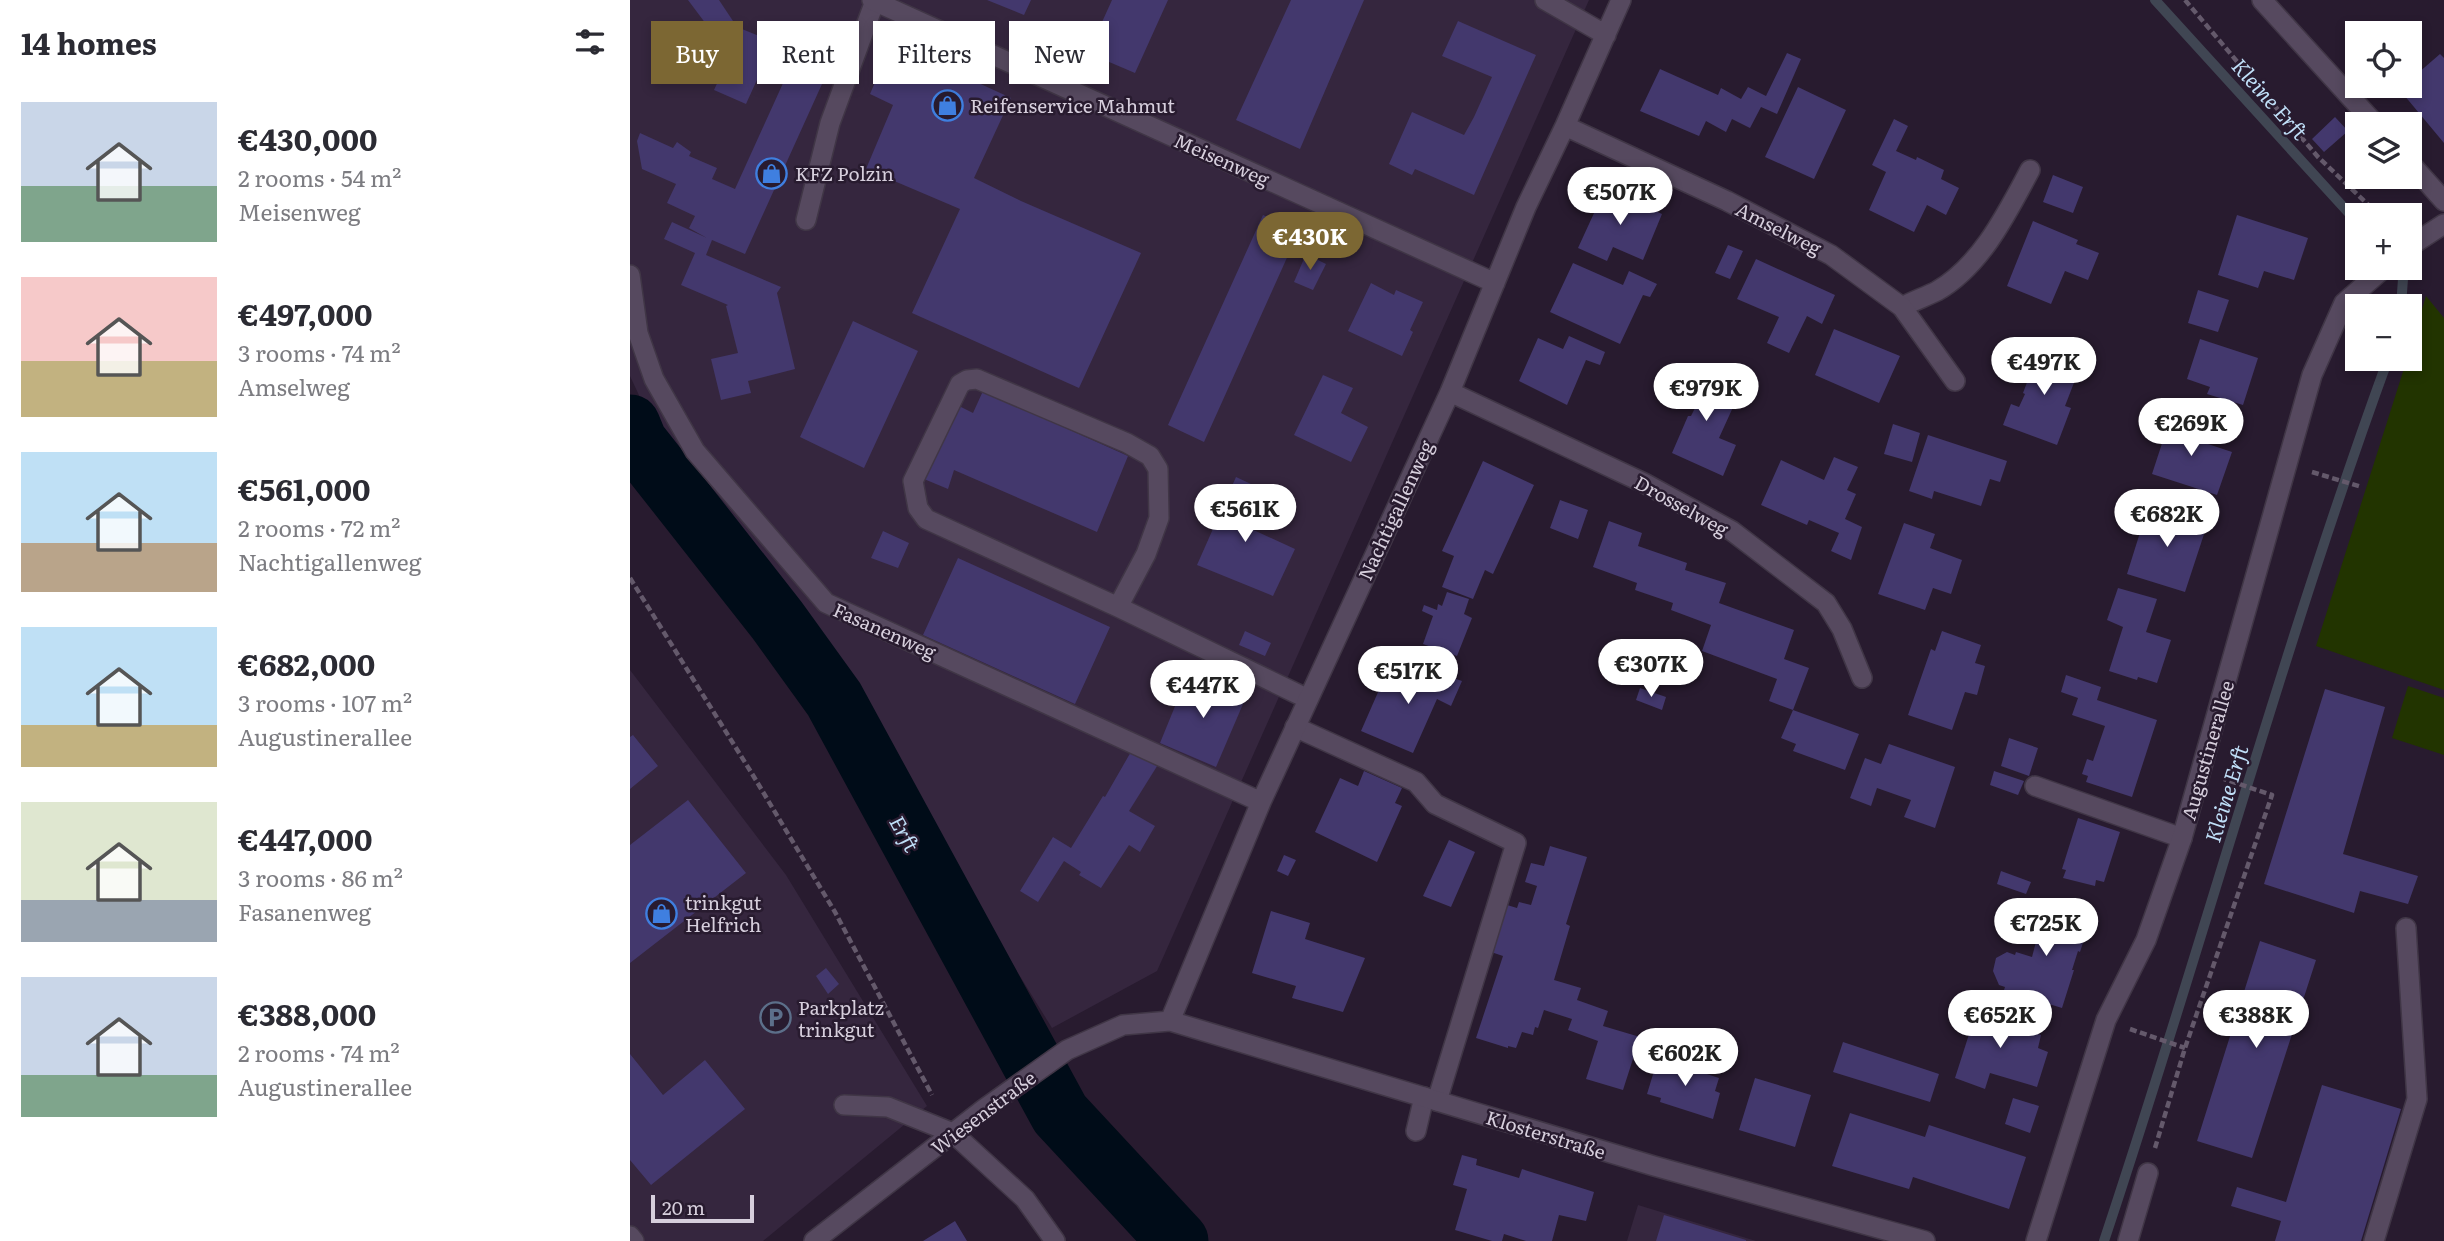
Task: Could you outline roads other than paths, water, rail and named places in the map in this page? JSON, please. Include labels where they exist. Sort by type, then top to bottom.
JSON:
[{"type":"street","points":[[1545,0],[1606,34]]},
{"type":"street","name":"Nachtigallenweg","points":[[1170,1021],[1261,802],[1450,392],[1527,206],[1621,0]]},
{"type":"street","points":[[2262,0],[2364,112]]},
{"type":"street","points":[[806,220],[830,123],[874,1]]},
{"type":"street","name":"Meisenweg","points":[[874,1],[1495,283]]},
{"type":"street","name":"Amselweg","points":[[1565,126],[1727,201],[1830,255],[1902,307],[1955,381]]},
{"type":"street","points":[[1902,307],[1939,289],[1966,267],[1999,228],[2030,170]]},
{"type":"street","points":[[2422,176],[2444,201]]},
{"type":"street","points":[[2422,238],[2444,224]]},
{"type":"street","name":"Fasanenweg","points":[[630,275],[638,333],[654,379],[695,451],[826,603],[1261,802]]},
{"type":"street","name":"Augustinerallee","points":[[2036,1241],[2106,1020],[2146,940],[2182,838],[2312,375],[2344,303],[2370,280]]},
{"type":"street","points":[[1118,607],[1146,554],[1159,518],[1157,469],[1150,456],[1127,443],[977,379],[960,384],[913,481],[918,508],[926,519],[1118,607],[1308,699]]},
{"type":"street","name":"Drosselweg","points":[[1450,392],[1644,483],[1732,531],[1826,603],[1842,629],[1861,678]]},
{"type":"street","points":[[1295,727],[1416,782],[1435,804],[1516,843],[1431,1099],[1416,1131]]},
{"type":"street","points":[[2035,786],[2182,838]]},
{"type":"street","points":[[2374,1241],[2417,1099],[2406,929]]},
{"type":"street","name":"Klosterstraße","points":[[1170,1021],[1654,1166],[1924,1241]]},
{"type":"street","name":"Wiesenstraße","points":[[814,1241],[984,1108],[1067,1050],[1123,1025],[1170,1021]]},
{"type":"street","points":[[844,1104],[888,1107],[953,1133],[1025,1199],[1055,1241]]},
{"type":"street","points":[[2128,1241],[2148,1172]]},
{"type":"street","points":[[630,1236],[634,1241]]},
{"type":"waterway","name":"Kleine Erft","points":[[2155,0],[2345,209]]},
{"type":"waterway","name":"Kleine Erft","points":[[2402,294],[2403,280]]},
{"type":"waterway","name":"Kleine Erft","points":[[2104,1241],[2277,688],[2384,371]]},
{"type":"waterway","name":"Erft","points":[[630,425],[637,442],[777,620],[834,699],[1060,1114],[1178,1241]]},
{"type":"place","name":"Reifenservice Mahmut","points":[[947,105]]},
{"type":"place","name":"KFZ Polzin","points":[[772,173]]},
{"type":"place","name":"trinkgut Helfrich","points":[[662,913]]},
{"type":"place","name":"Parkplatz trinkgut","points":[[775,1018]]}]
